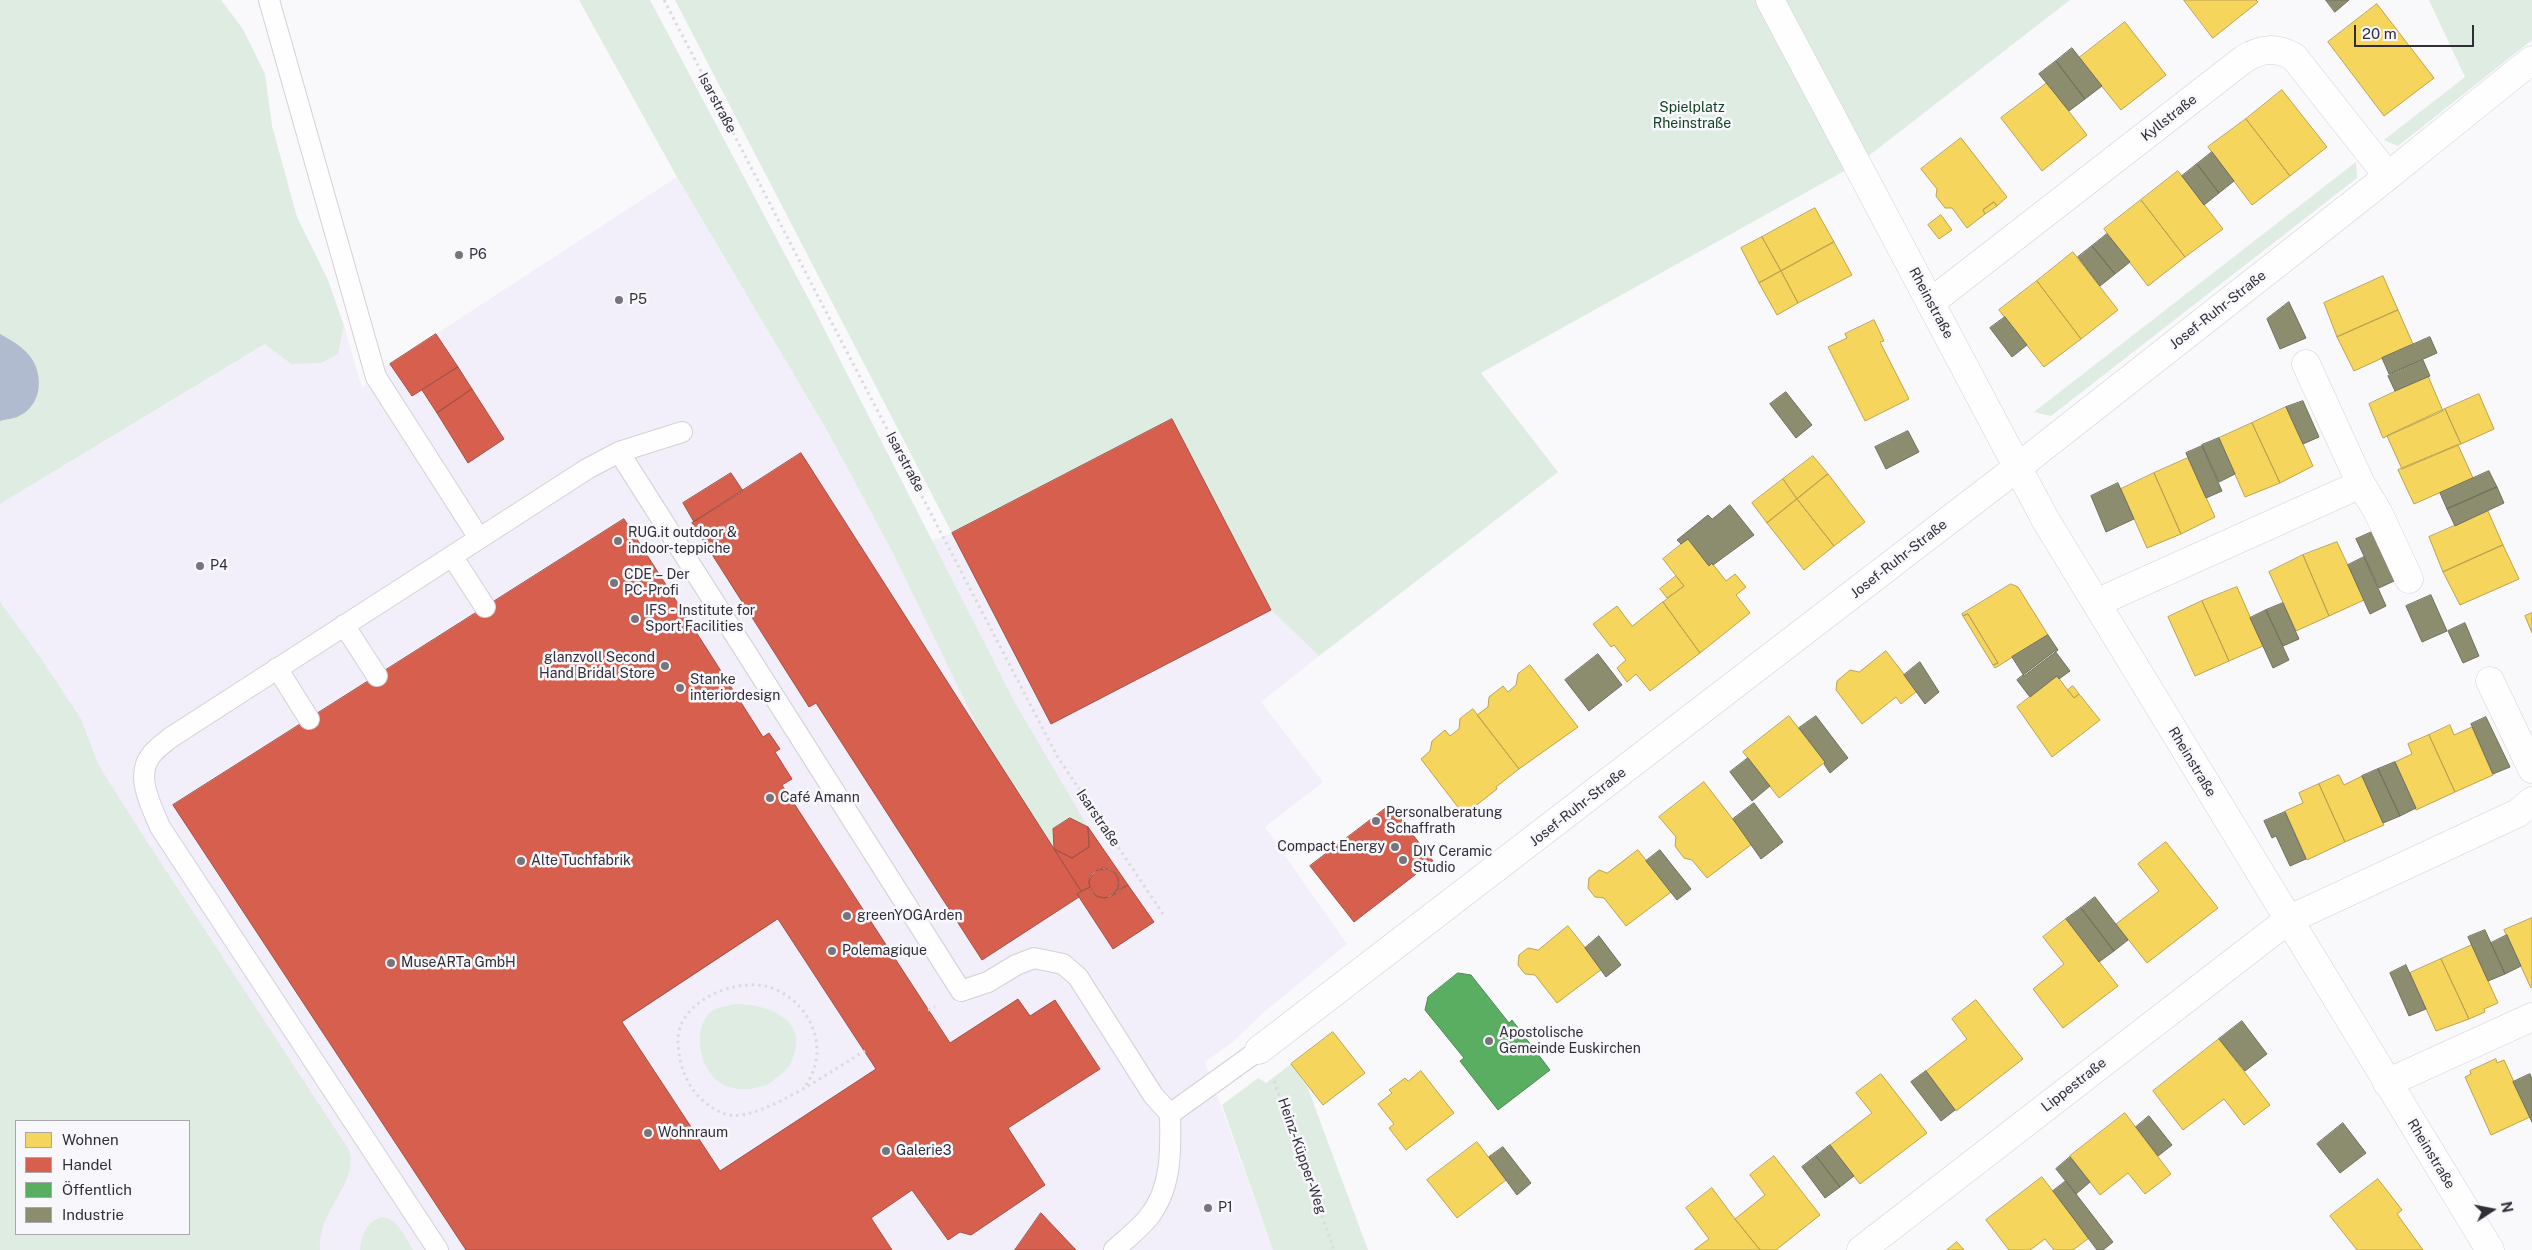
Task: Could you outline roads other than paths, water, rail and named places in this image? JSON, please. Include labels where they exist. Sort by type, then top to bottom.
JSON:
[{"type":"street","name":"Rheinstraße","points":[[1770,0],[2045,519],[2490,1250]]},
{"type":"street","name":"Kyllstraße","points":[[1931,302],[2237,65],[2262,51],[2282,50],[2294,57],[2388,176]]},
{"type":"street","name":"Josef-Ruhr-Straße","points":[[1260,1050],[2018,467],[2388,176],[2532,60]]},
{"type":"street","points":[[2306,364],[2361,484],[2378,512],[2409,580]]},
{"type":"street","points":[[2096,603],[2361,484]]},
{"type":"street","points":[[2490,681],[2532,769]]},
{"type":"street","points":[[2288,920],[2518,813],[2532,801]]},
{"type":"street","name":"Lippestraße","points":[[1862,1250],[2288,920]]},
{"type":"street","points":[[2388,1083],[2532,1017]]},
{"type":"lane","points":[[269,0],[376,377],[479,538]]},
{"type":"lane","points":[[438,1250],[160,827],[147,798],[144,773],[151,755],[170,738],[587,469],[619,452],[682,432]]},
{"type":"lane","points":[[619,452],[961,991],[988,982],[1016,965],[1034,958],[1063,964],[1078,977],[1153,1096],[1170,1114],[1171,1152],[1165,1186],[1149,1217],[1114,1250]]},
{"type":"lane","points":[[452,556],[485,607]]},
{"type":"lane","points":[[344,625],[377,676]]},
{"type":"lane","points":[[277,668],[309,719]]},
{"type":"lane","points":[[1170,1114],[1260,1050]]},
{"type":"water","points":[[0,334],[29,355],[37,371],[39,388],[37,397],[27,411],[17,417],[0,421]]},
{"type":"place","name":"P6","points":[[459,255]]},
{"type":"place","name":"P5","points":[[619,300]]},
{"type":"place","name":"RUG.it outdoor & indoor-teppiche","points":[[618,541]]},
{"type":"place","name":"P4","points":[[200,566]]},
{"type":"place","name":"CDE – Der PC-Profi","points":[[614,583]]},
{"type":"place","name":"IFS - Institute for Sport Facilities","points":[[635,619]]},
{"type":"place","name":"glanzvoll Second Hand Bridal Store","points":[[665,666]]},
{"type":"place","name":"Stanke interiordesign","points":[[680,688]]},
{"type":"place","name":"Café Amann","points":[[770,798]]},
{"type":"place","name":"Personalberatung Schaffrath","points":[[1376,821]]},
{"type":"place","name":"Compact Energy","points":[[1395,847]]},
{"type":"place","name":"DIY Ceramic Studio","points":[[1403,860]]},
{"type":"place","name":"Alte Tuchfabrik","points":[[521,861]]},
{"type":"place","name":"greenYOGArden","points":[[847,916]]},
{"type":"place","name":"Polemagique","points":[[832,951]]},
{"type":"place","name":"MuseARTa GmbH","points":[[391,963]]},
{"type":"place","name":"Apostolische Gemeinde Euskirchen","points":[[1489,1041]]},
{"type":"place","name":"Wohnraum","points":[[648,1133]]},
{"type":"place","name":"Galerie3","points":[[886,1151]]},
{"type":"place","name":"P1","points":[[1208,1208]]},
{"type":"park label","name":"Spielplatz Rheinstraße","points":[[1692,116]]}]
